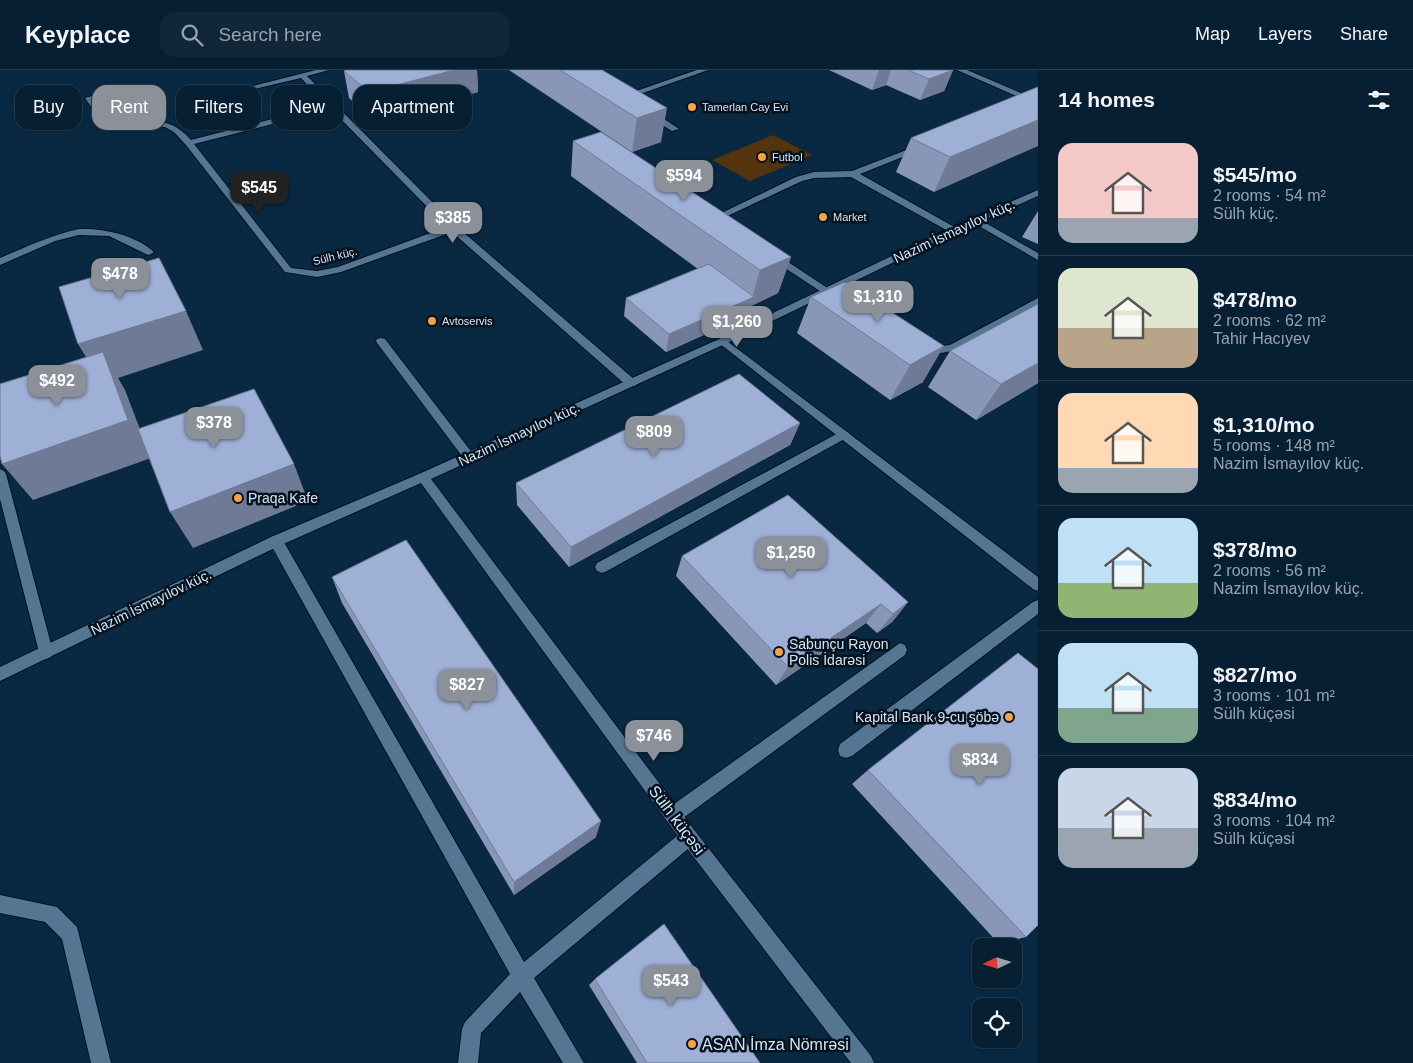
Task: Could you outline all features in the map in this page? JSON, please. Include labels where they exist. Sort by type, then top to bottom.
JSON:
[{"type":"street","points":[[261,85],[325,70]]},
{"type":"street","points":[[622,97],[704,70]]},
{"type":"street","points":[[961,70],[1036,100]]},
{"type":"street","points":[[302,75],[312,85]]},
{"type":"street","points":[[614,93],[629,102]]},
{"type":"street","name":"Sülh küç.","points":[[88,98],[110,127],[123,128],[163,124],[172,127],[190,143],[288,270],[317,274],[340,269],[453,228]]},
{"type":"street","points":[[1024,104],[1036,100]]},
{"type":"street","points":[[645,111],[675,129]]},
{"type":"street","points":[[343,117],[453,228],[631,383]]},
{"type":"street","points":[[190,143],[271,122]]},
{"type":"street","points":[[716,218],[799,179],[814,175],[853,174],[934,141]]},
{"type":"street","points":[[853,174],[953,230]]},
{"type":"street","name":"Nazim İsmayılov küç.","points":[[0,674],[276,541],[469,457],[723,341],[953,230],[1038,193]]},
{"type":"street","points":[[975,220],[1038,257]]},
{"type":"street","points":[[0,262],[59,237],[88,232],[108,233],[149,252]]},
{"type":"street","points":[[763,249],[850,307]]},
{"type":"street","points":[[914,349],[928,353],[952,348],[1038,301]]},
{"type":"street","points":[[381,341],[469,457]]},
{"type":"street","points":[[723,341],[1038,585]]},
{"type":"street","points":[[602,567],[844,434]]},
{"type":"street","points":[[0,474],[46,652]]},
{"type":"street","name":"Sülh küçəsi","points":[[423,477],[689,837],[864,1063]]},
{"type":"street","points":[[276,541],[522,976],[574,1063]]},
{"type":"street","points":[[846,750],[1038,606]]},
{"type":"street","points":[[673,815],[900,650]]},
{"type":"street","points":[[468,1063],[472,1029],[522,976],[689,837]]},
{"type":"street","points":[[0,904],[50,914],[70,934],[101,1063]]},
{"type":"shaded area","name":"Futbol","points":[[773,135],[812,155],[750,181],[712,160]]},
{"type":"building","points":[[454,70],[396,85],[361,85],[344,71]]},
{"type":"building","points":[[560,70],[602,70],[667,108],[637,118]]},
{"type":"building","points":[[908,70],[953,70],[929,79]]},
{"type":"building","points":[[1038,87],[1038,120],[950,157],[911,138]]},
{"type":"building","points":[[601,132],[791,257],[760,270],[573,141]]},
{"type":"building","points":[[159,258],[186,311],[78,344],[59,287]]},
{"type":"building","points":[[709,264],[754,297],[669,334],[626,298]]},
{"type":"building","points":[[845,282],[944,346],[910,365],[811,297]]},
{"type":"building","points":[[1038,304],[1038,363],[1001,384],[950,351]]},
{"type":"building","points":[[103,352],[128,420],[2,464],[0,456],[0,384]]},
{"type":"building","points":[[739,374],[800,423],[571,547],[516,483]]},
{"type":"building","points":[[254,389],[294,464],[170,512],[138,429]]},
{"type":"building","points":[[788,495],[908,602],[893,614],[881,604],[788,667],[682,556]]},
{"type":"building","points":[[406,540],[601,821],[514,882],[332,577]]},
{"type":"building","points":[[1018,653],[1038,669],[1038,925],[1026,937],[868,770]]},
{"type":"building","points":[[664,924],[760,1063],[647,1063],[595,979]]},
{"type":"place","name":"Tamerlan Cay Evi","points":[[692,107]]},
{"type":"place","name":"Futbol","points":[[762,157]]},
{"type":"place","name":"Market","points":[[823,217]]},
{"type":"place","name":"Avtoservis","points":[[432,321]]},
{"type":"place","name":"Praqa Kafe","points":[[238,498]]},
{"type":"place","name":"Sabunçu Rayon Polis İdarəsi","points":[[779,652]]},
{"type":"place","name":"Kapital Bank 9-cu şöbə","points":[[1009,717]]},
{"type":"place","name":"ASAN İmza Nömrəsi","points":[[692,1044]]}]
